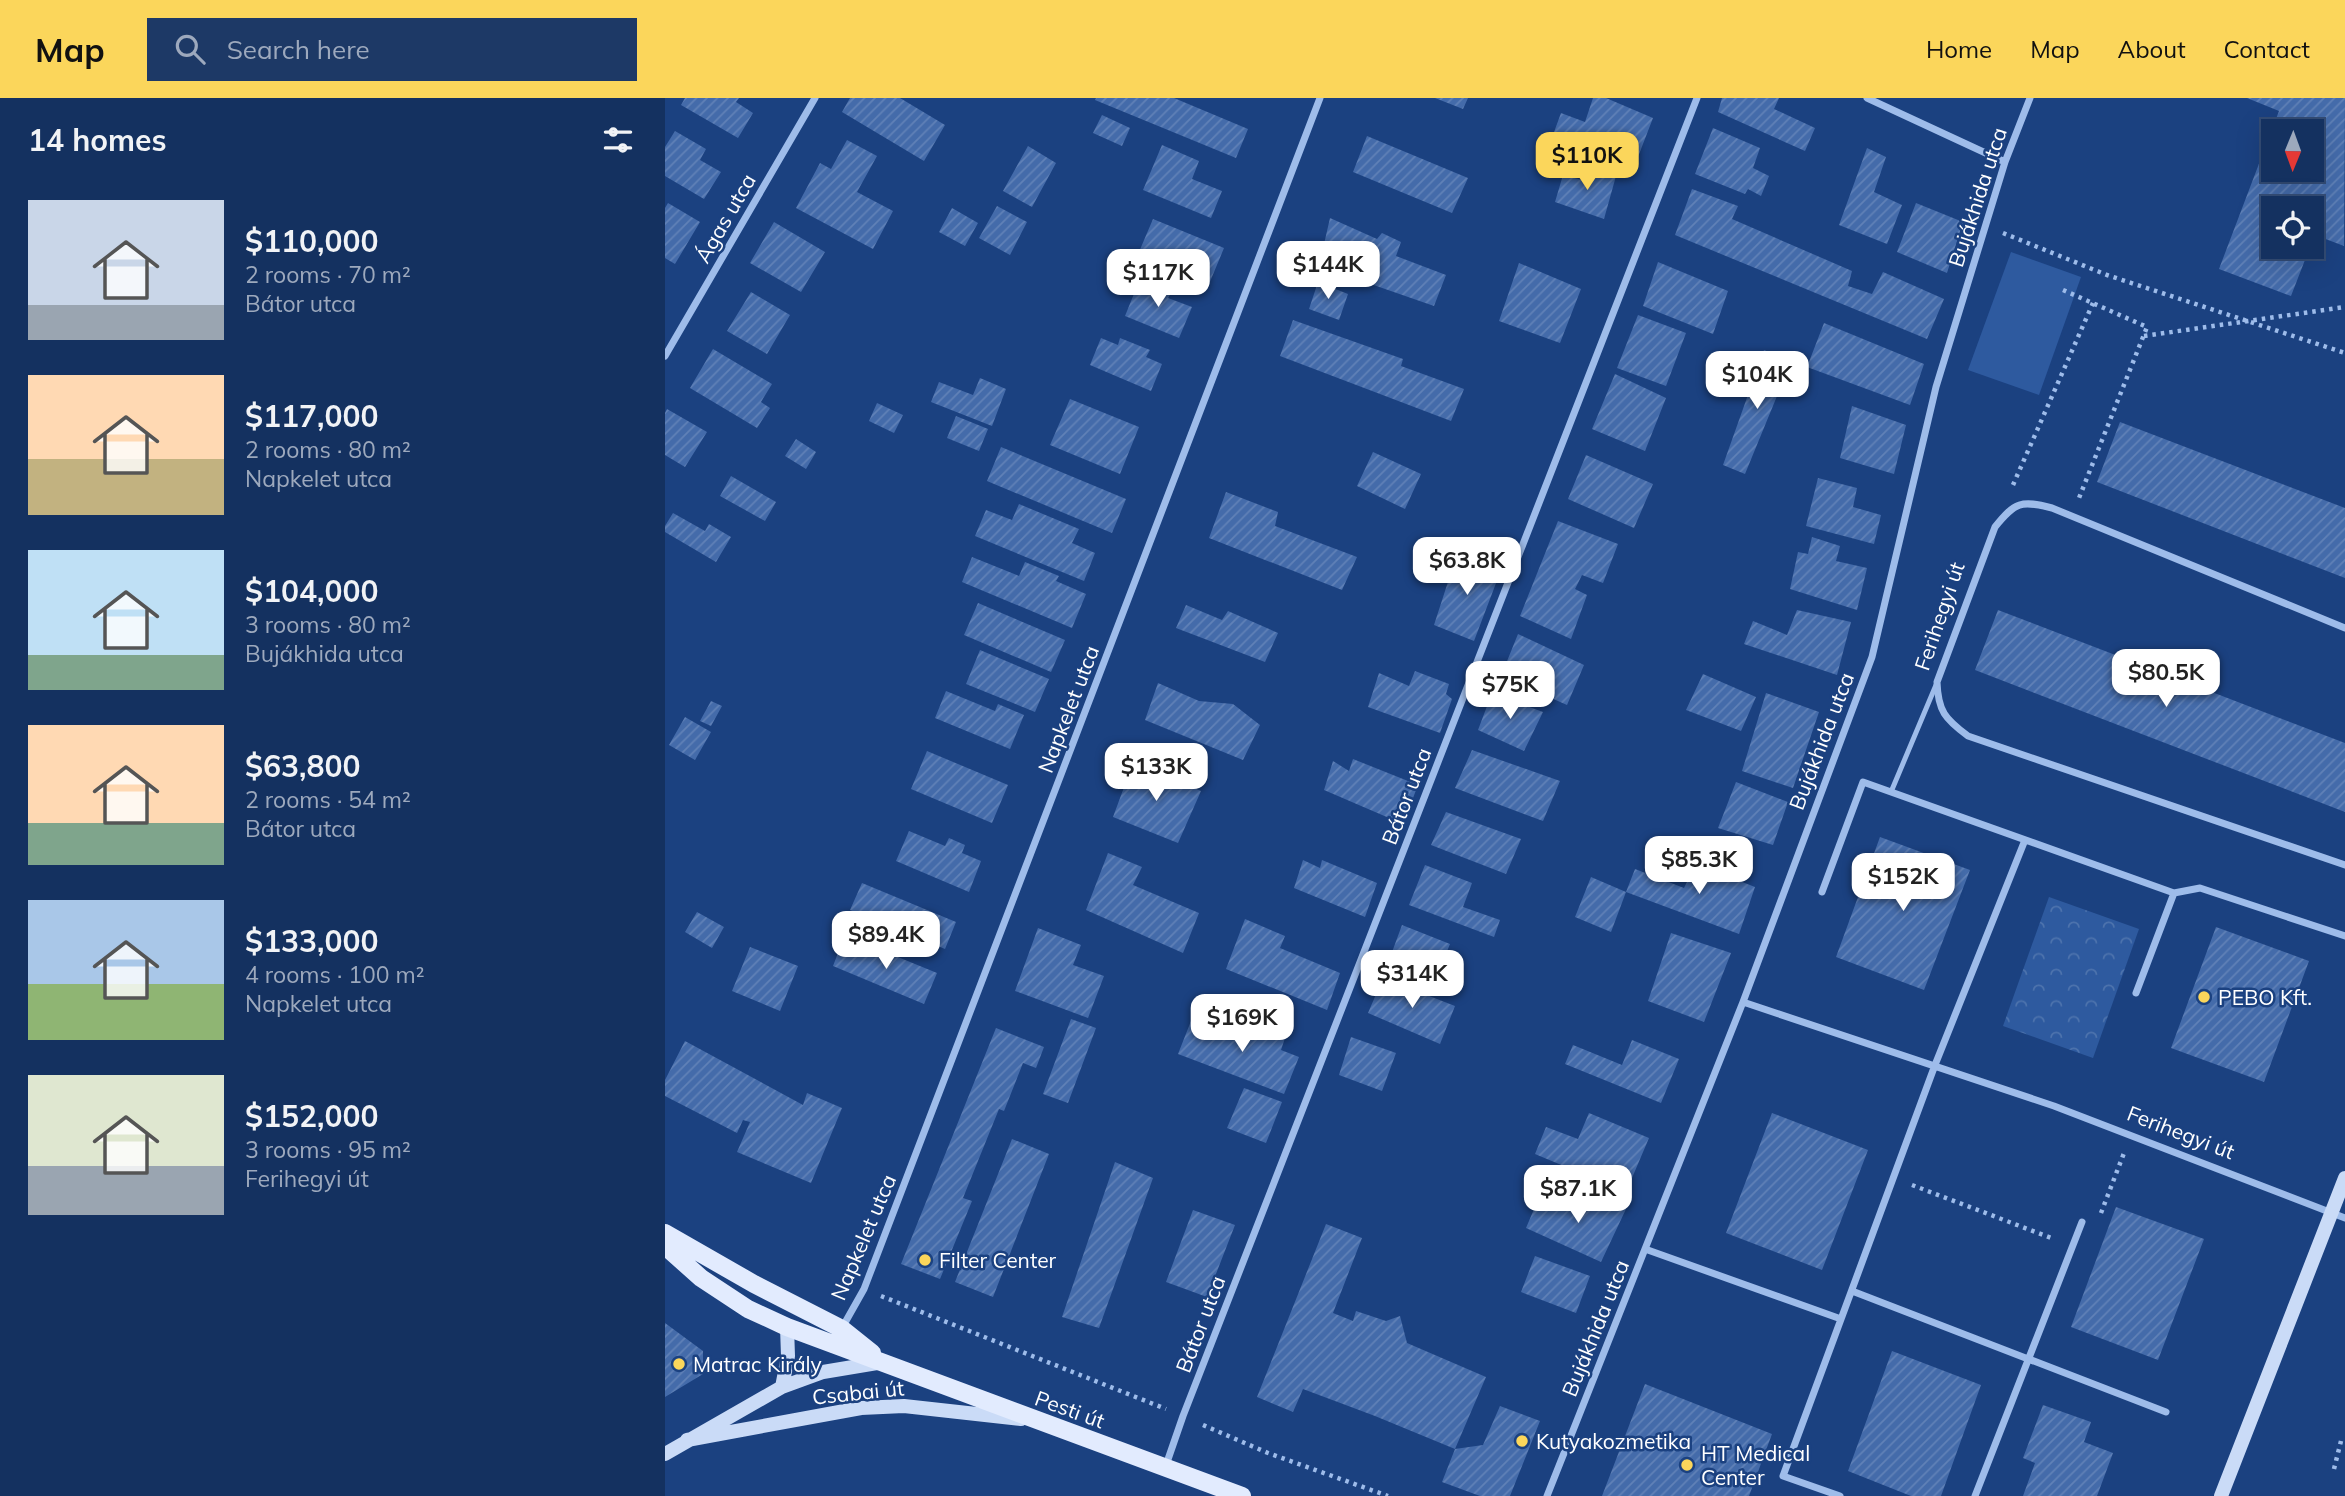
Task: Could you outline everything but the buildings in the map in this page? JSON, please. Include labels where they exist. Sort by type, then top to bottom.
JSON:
[{"type":"main road","points":[[2221,1496],[2338,1216],[2345,1178]]},
{"type":"main road","name":"Pesti út","points":[[665,1233],[754,1284],[842,1329],[883,1362]]},
{"type":"main road","name":"Pesti út","points":[[665,1246],[701,1278],[748,1309],[787,1327],[1034,1421],[1242,1496]]},
{"type":"main road","name":"Csabai út","points":[[782,1387],[788,1356],[787,1327]]},
{"type":"main road","name":"Csabai út","points":[[665,1454],[782,1387],[824,1372],[883,1362]]},
{"type":"main road","name":"Csabai út","points":[[687,1440],[861,1408],[904,1406],[1034,1421]]},
{"type":"street","name":"Ágas utca","points":[[665,356],[815,98]]},
{"type":"street","name":"Napkelet utca","points":[[842,1329],[864,1289],[1319,98]]},
{"type":"street","name":"Bátor utca","points":[[1165,1468],[1697,98]]},
{"type":"street","points":[[1867,98],[2005,162]]},
{"type":"street","name":"Bujákhida utca","points":[[1548,1496],[1743,1002],[1871,657],[1936,387],[2005,162],[2029,98]]},
{"type":"street","name":"Ferihegyi út","points":[[2345,628],[2031,502],[2017,504],[1995,527],[1937,682],[1938,702],[1948,721],[1968,736],[2345,865]]},
{"type":"street","points":[[1822,891],[1863,782],[2174,893],[2200,888],[2345,936]]},
{"type":"street","points":[[1840,1496],[1783,1475],[1935,1065],[2025,840]]},
{"type":"street","points":[[2136,993],[2174,893]]},
{"type":"street","name":"Ferihegyi út","points":[[1743,1002],[2054,1106],[2338,1216]]},
{"type":"street","points":[[1975,1496],[2082,1222]]},
{"type":"street","points":[[1645,1250],[1841,1320]]},
{"type":"street","points":[[1852,1291],[2166,1412]]},
{"type":"lane","points":[[1891,792],[1937,682]]},
{"type":"path","points":[[1986,226],[2107,275],[2345,353]]},
{"type":"path","points":[[2063,290],[2147,327],[2071,516]]},
{"type":"path","points":[[1995,527],[2093,303]]},
{"type":"path","points":[[2143,336],[2345,307]]},
{"type":"path","points":[[1894,1178],[2087,1251],[2131,1136]]},
{"type":"path","points":[[864,1289],[1183,1416],[1268,1453],[1388,1496]]},
{"type":"path","points":[[2334,1469],[2341,1441]]},
{"type":"green space","points":[[2011,252],[2081,277],[2039,395],[1968,370]]},
{"type":"green space","points":[[2049,897],[2139,929],[2093,1058],[2003,1026]]},
{"type":"place","name":"PEBO Kft.","points":[[2204,997]]},
{"type":"place","name":"Filter Center","points":[[925,1260]]},
{"type":"place","name":"Matrac Király","points":[[679,1364]]},
{"type":"place","name":"Kutyakozmetika","points":[[1522,1441]]},
{"type":"place","name":"HT Medical Center","points":[[1687,1465]]}]
